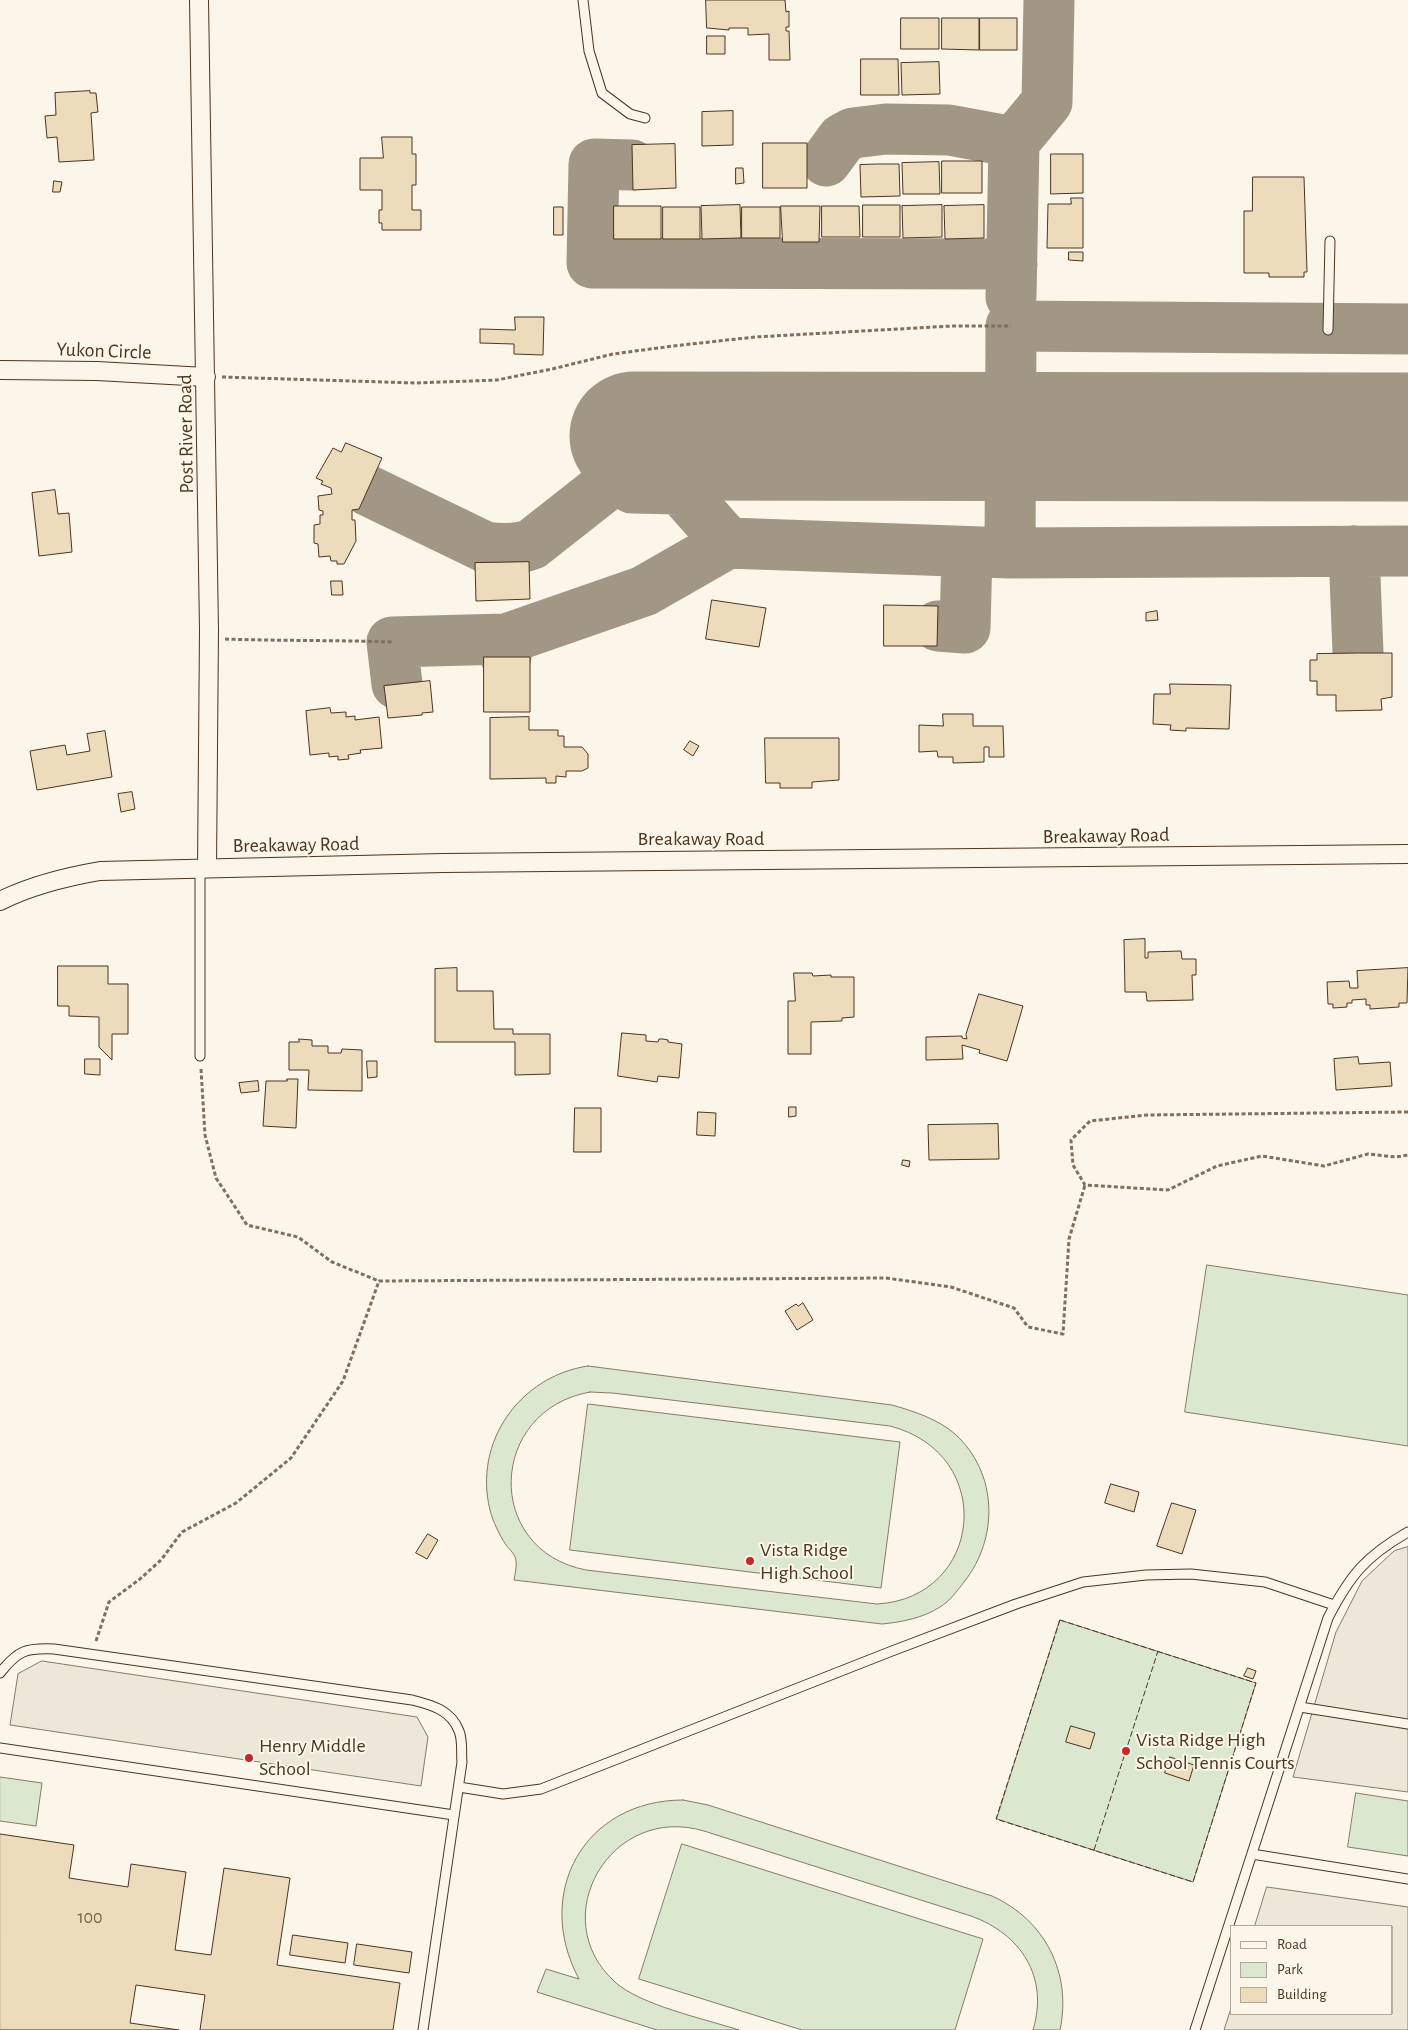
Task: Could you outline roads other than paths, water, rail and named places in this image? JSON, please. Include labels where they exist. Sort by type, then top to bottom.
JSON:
[{"type":"street","name":"Post River Road","points":[[199,0],[209,638],[204,868]]},
{"type":"street","name":"Yukon Circle","points":[[0,370],[97,371],[206,377]]},
{"type":"street","name":"Breakaway Road","points":[[0,901],[33,886],[100,871],[453,863],[1408,854]]},
{"type":"lane","points":[[583,0],[589,52],[602,93],[630,114],[645,118]]},
{"type":"lane","points":[[1328,330],[1330,241]]},
{"type":"lane","points":[[200,1056],[204,868]]},
{"type":"lane","points":[[1195,2030],[1328,1618],[1343,1588],[1362,1565],[1385,1545],[1408,1532]]},
{"type":"lane","points":[[459,1787],[503,1794],[541,1789],[900,1648],[1016,1604],[1083,1582],[1146,1575],[1191,1574],[1265,1582],[1334,1605]]},
{"type":"lane","points":[[0,1673],[11,1659],[30,1648],[54,1648],[403,1699],[436,1706],[450,1716],[460,1732],[462,1762],[423,2030]]},
{"type":"lane","points":[[1300,1707],[1408,1724]]},
{"type":"lane","points":[[0,1748],[454,1815]]},
{"type":"lane","points":[[1252,1854],[1408,1879]]},
{"type":"place","name":"Vista Ridge High School","points":[[750,1561]]},
{"type":"place","name":"Vista Ridge High School Tennis Courts","points":[[1126,1751]]},
{"type":"place","name":"Henry Middle School","points":[[249,1758]]}]
